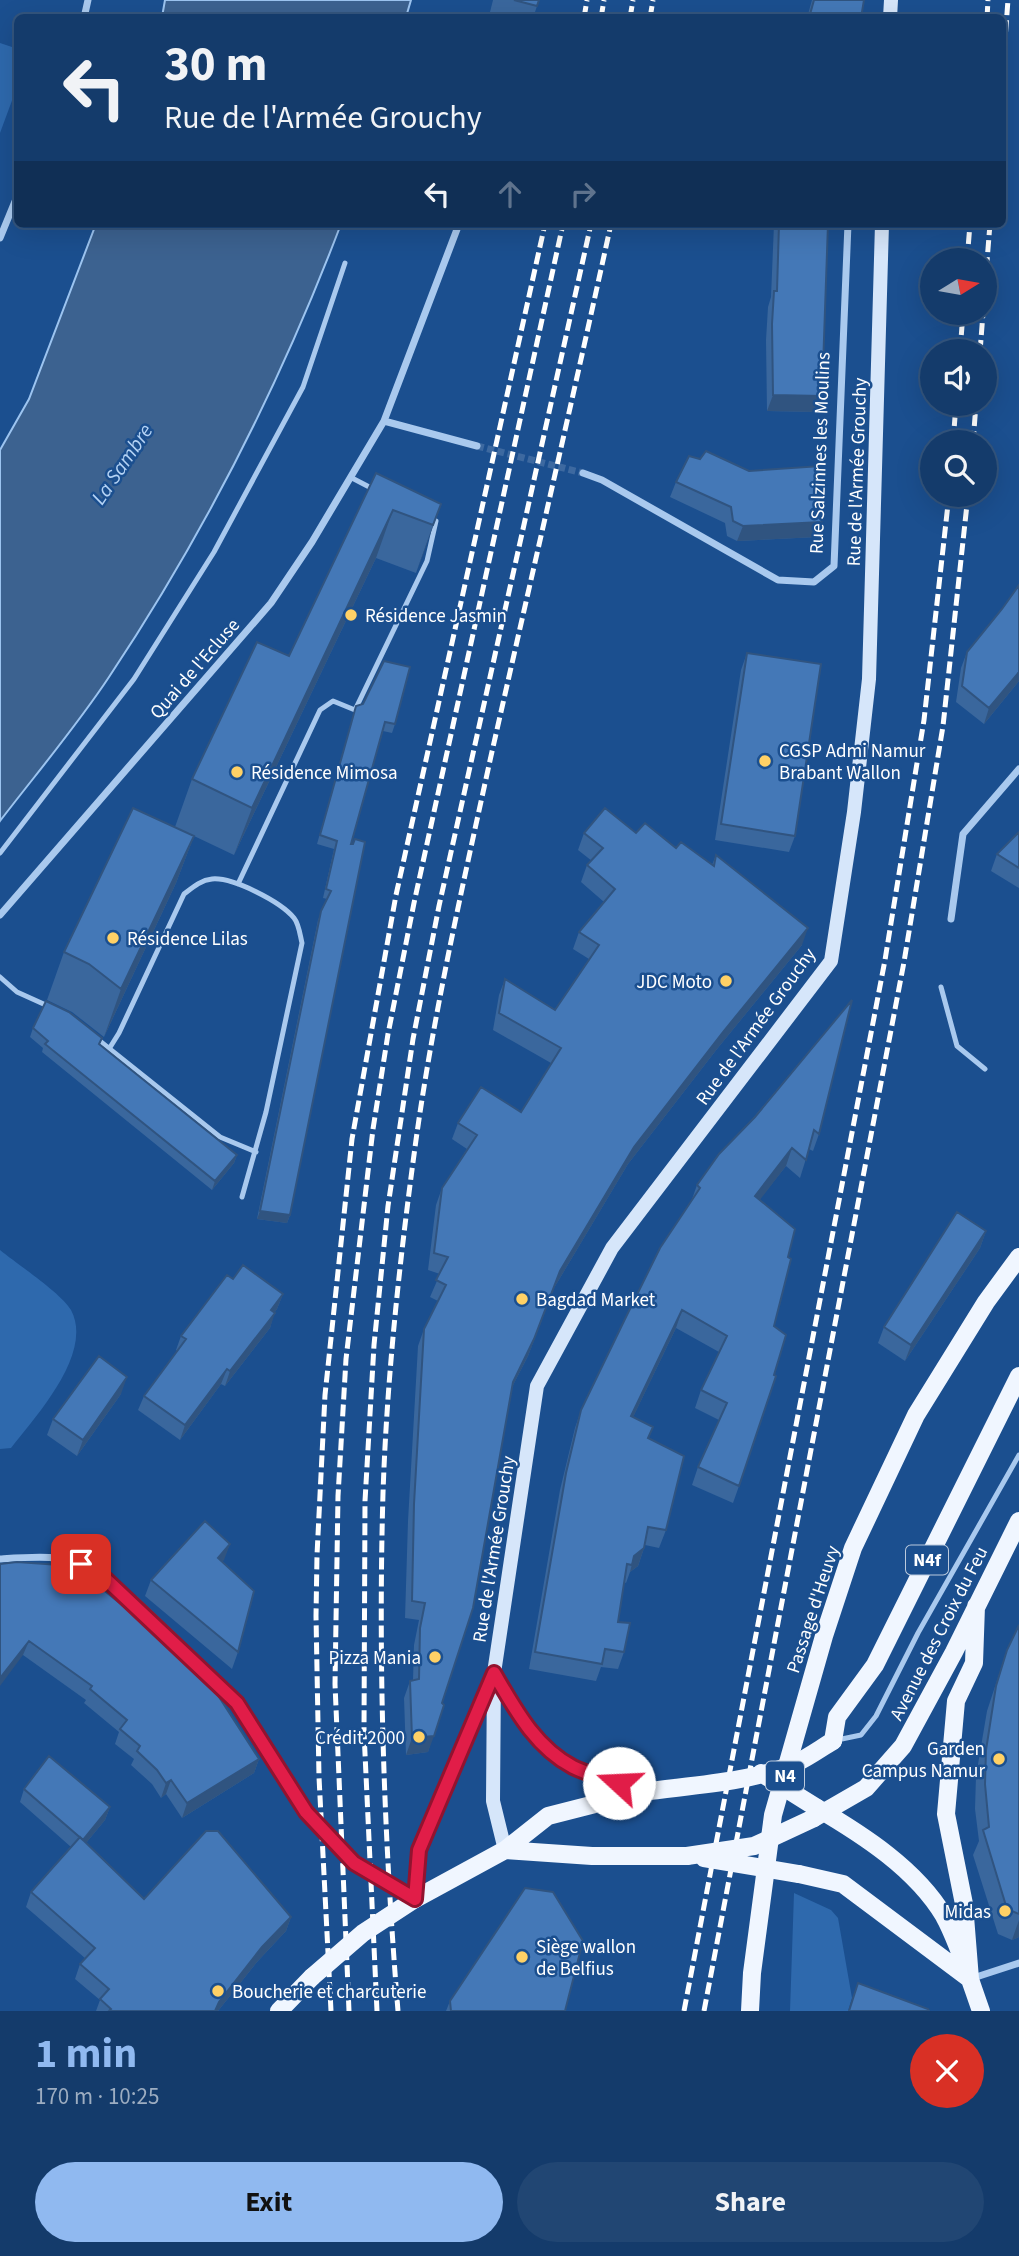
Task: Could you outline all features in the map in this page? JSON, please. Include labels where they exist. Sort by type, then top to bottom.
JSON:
[{"type":"main road","name":"Passage d'Heuvy","points":[[750,2011],[752,1973],[773,1815],[824,1636],[853,1548],[916,1415],[986,1302],[1019,1257]]},
{"type":"main road","name":"N4f","points":[[833,1741],[837,1717],[875,1665],[1019,1376]]},
{"type":"main road","name":"Avenue des Croix du Feu","points":[[687,1856],[754,1846],[866,1788],[903,1746],[1019,1521]]},
{"type":"main road","points":[[970,1979],[964,1904],[946,1814],[956,1700],[974,1662],[976,1606]]},
{"type":"main road","points":[[279,2011],[312,1977],[363,1933],[415,1899],[505,1850],[548,1816],[642,1792],[761,1773],[796,1762],[833,1741]]},
{"type":"main road","points":[[761,1773],[882,1852],[916,1881],[944,1916],[981,2011]]},
{"type":"main road","points":[[505,1850],[592,1856],[687,1856],[843,1884],[970,1979]]},
{"type":"street","points":[[0,238],[14,204]]},
{"type":"street","name":"Quai de l'Ecluse","points":[[0,915],[271,603],[352,478],[384,421],[457,228]]},
{"type":"street","name":"Rue Salzinnes les Moulins","points":[[583,473],[603,480],[778,580],[814,582],[834,566],[848,228]]},
{"type":"street","name":"Rue de l'Armée Grouchy","points":[[505,1850],[493,1801],[494,1673],[537,1386],[612,1248],[831,961],[869,679],[882,228]]},
{"type":"street","points":[[384,421],[477,446]]},
{"type":"street","points":[[951,919],[962,834],[1019,769]]},
{"type":"street","points":[[0,1559],[67,1559],[94,1568],[145,1616]]},
{"type":"street","points":[[186,1655],[237,1703],[306,1812],[354,1863],[415,1899]]},
{"type":"street","points":[[494,1673],[518,1714],[538,1741],[573,1766],[642,1792]]},
{"type":"street","name":"Rue de l'Armée Grouchy","points":[[415,1899],[419,1850],[494,1673]]},
{"type":"street","points":[[970,1979],[1019,1963]]},
{"type":"lane","points":[[0,853],[134,679],[214,552],[303,387],[345,263]]},
{"type":"lane","points":[[352,478],[376,491]]},
{"type":"lane","points":[[237,884],[320,710],[333,701],[355,710],[427,561],[436,522],[424,515]]},
{"type":"lane","points":[[109,1049],[184,894],[197,883],[214,878],[237,884],[281,904],[296,920],[302,943],[256,1152],[242,1197]]},
{"type":"lane","points":[[0,977],[17,992],[58,1011]]},
{"type":"lane","points":[[942,986],[957,1046],[985,1069]]},
{"type":"lane","points":[[89,1032],[220,1137],[256,1152]]},
{"type":"lane","points":[[833,1741],[861,1735],[876,1717],[918,1633],[1019,1455]]},
{"type":"shaded area","points":[[0,43],[14,48],[14,95],[0,133]]},
{"type":"shaded area","points":[[0,1250],[66,1303],[76,1327],[75,1345],[59,1383],[11,1448],[0,1449]]},
{"type":"shaded area","points":[[794,1893],[831,1910],[838,1918],[852,1998],[848,2011],[790,2011]]},
{"type":"water","points":[[165,0],[411,0],[407,14],[163,14]]},
{"type":"water","name":"La Sambre","points":[[94,228],[339,228],[266,400],[176,569],[96,696],[0,821],[0,450],[29,399]]},
{"type":"building","points":[[514,0],[539,0],[537,6]]},
{"type":"building","points":[[814,0],[864,0],[862,14],[810,14]]},
{"type":"building","points":[[779,228],[828,228],[822,396],[773,395],[772,324],[774,291],[777,291]]},
{"type":"building","points":[[706,451],[749,471],[821,466],[822,522],[743,526],[733,521],[731,507],[676,482],[689,456],[700,459]]},
{"type":"building","points":[[376,473],[441,504],[433,525],[393,510],[252,808],[192,779],[257,642],[289,656]]},
{"type":"building","points":[[1019,585],[1019,672],[989,708],[962,686],[967,652]]},
{"type":"building","name":"CGSP Admi Namur Brabant Wallon","points":[[747,653],[821,664],[795,836],[721,824]]},
{"type":"building","points":[[384,661],[410,667],[395,724],[385,722],[351,844],[355,839],[365,842],[290,1215],[260,1211],[321,911],[331,891],[326,889],[337,841],[320,835],[356,706],[363,704]]},
{"type":"building","name":"Résidence Lilas","points":[[133,808],[194,836],[121,989],[89,964],[64,952]]},
{"type":"building","points":[[605,808],[636,833],[645,823],[676,848],[681,842],[714,866],[716,855],[808,928],[634,1147],[560,1271],[534,1339],[513,1382],[473,1608],[442,1703],[444,1705],[434,1736],[412,1738],[410,1681],[419,1679],[420,1628],[425,1603],[412,1601],[414,1504],[424,1329],[446,1285],[436,1280],[448,1257],[434,1253],[442,1188],[477,1135],[458,1123],[481,1087],[521,1112],[561,1048],[499,1013],[505,979],[555,1010],[599,945],[579,932],[615,889],[587,865],[603,848],[584,833]]},
{"type":"building","points":[[1019,832],[1019,868],[997,854]]},
{"type":"building","points":[[852,1000],[819,1134],[814,1130],[806,1160],[792,1148],[755,1196],[795,1229],[788,1257],[791,1259],[774,1326],[786,1335],[774,1375],[776,1376],[739,1486],[698,1467],[727,1403],[701,1390],[727,1336],[682,1310],[631,1416],[653,1427],[648,1438],[684,1456],[666,1530],[648,1527],[644,1548],[634,1556],[632,1565],[627,1564],[618,1622],[630,1623],[624,1652],[605,1649],[602,1664],[535,1652],[566,1473],[581,1410],[625,1319],[660,1248],[700,1188],[697,1185],[719,1154],[755,1117]]},
{"type":"building","points":[[46,1001],[69,1012],[102,1038],[99,1044],[237,1155],[215,1181],[45,1044],[48,1041],[33,1028]]},
{"type":"building","points":[[957,1212],[986,1231],[911,1345],[884,1327]]},
{"type":"building","points":[[243,1265],[283,1294],[271,1310],[275,1313],[230,1371],[227,1369],[185,1425],[144,1396],[186,1339],[181,1336],[227,1275],[233,1279]]},
{"type":"building","points":[[99,1356],[127,1377],[83,1440],[53,1419]]},
{"type":"building","points":[[205,1521],[230,1544],[218,1558],[254,1591],[238,1652],[151,1580]]},
{"type":"building","points":[[17,1562],[74,1566],[127,1609],[137,1597],[183,1641],[259,1759],[187,1803],[171,1780],[166,1783],[137,1751],[140,1746],[120,1729],[127,1720],[90,1689],[92,1686],[29,1641],[0,1678],[0,1564]]},
{"type":"building","name":"Garden Campus Namur","points":[[1019,1625],[1019,1914],[1007,1909],[983,1830],[989,1827],[985,1784],[986,1750],[996,1686],[1007,1650]]},
{"type":"building","points":[[49,1756],[110,1807],[83,1840],[24,1789]]},
{"type":"building","points":[[206,1831],[218,1831],[291,1917],[262,1947],[219,2002],[215,2011],[109,2011],[111,2009],[100,1999],[109,1989],[80,1964],[95,1948],[31,1892],[80,1837],[144,1899]]},
{"type":"building","points":[[525,1888],[553,1892],[583,1941],[565,2011],[451,2011],[450,2001]]},
{"type":"building","points":[[858,1983],[928,2009],[929,2011],[849,2011]]},
{"type":"tunnel","points":[[477,446],[583,473]]},
{"type":"railway","points":[[585,14],[587,0]]},
{"type":"railway","points":[[602,14],[604,0]]},
{"type":"railway","points":[[631,14],[633,0]]},
{"type":"railway","points":[[651,14],[653,0]]},
{"type":"railway","points":[[987,14],[988,0]]},
{"type":"railway","points":[[1006,26],[1008,0]]},
{"type":"railway","points":[[331,2011],[319,1777],[317,1555],[325,1395],[352,1139],[396,895],[544,228]]},
{"type":"railway","points":[[349,2011],[335,1684],[338,1496],[346,1359],[373,1129],[388,1034],[414,903],[562,228]]},
{"type":"railway","points":[[377,2011],[364,1732],[365,1501],[374,1345],[388,1206],[413,1039],[439,906],[590,228]]},
{"type":"railway","points":[[398,2011],[383,1752],[381,1622],[383,1493],[388,1405],[405,1228],[423,1092],[450,948],[610,228]]},
{"type":"railway","points":[[968,248],[970,228]]},
{"type":"railway","points":[[988,248],[990,228]]},
{"type":"railway","points":[[961,339],[962,326]]},
{"type":"railway","points":[[981,339],[982,326]]},
{"type":"railway","points":[[954,430],[955,416]]},
{"type":"railway","points":[[974,430],[975,416]]},
{"type":"railway","points":[[684,2011],[885,960],[924,720],[948,507]]},
{"type":"railway","points":[[704,2011],[904,962],[943,726],[967,507]]},
{"type":"place","name":"Résidence Jasmin","points":[[351,615]]},
{"type":"place","name":"CGSP Admi Namur Brabant Wallon","points":[[765,761]]},
{"type":"place","name":"Résidence Mimosa","points":[[237,772]]},
{"type":"place","name":"Résidence Lilas","points":[[113,938]]},
{"type":"place","name":"JDC Moto","points":[[726,981]]},
{"type":"place","name":"Bagdad Market","points":[[522,1299]]},
{"type":"place","name":"Pizza Mania","points":[[435,1657]]},
{"type":"place","name":"Crédit 2000","points":[[419,1737]]},
{"type":"place","name":"Garden Campus Namur","points":[[999,1759]]},
{"type":"place","name":"Midas","points":[[1005,1911]]},
{"type":"place","name":"Siège wallon de Belfius","points":[[522,1957]]},
{"type":"place","name":"Boucherie et charcuterie","points":[[218,1991]]},
{"type":"route","points":[[81,1564],[94,1568],[237,1703],[306,1812],[354,1863],[415,1899],[419,1850],[494,1673],[518,1714],[538,1741],[573,1766],[619,1783]]}]
